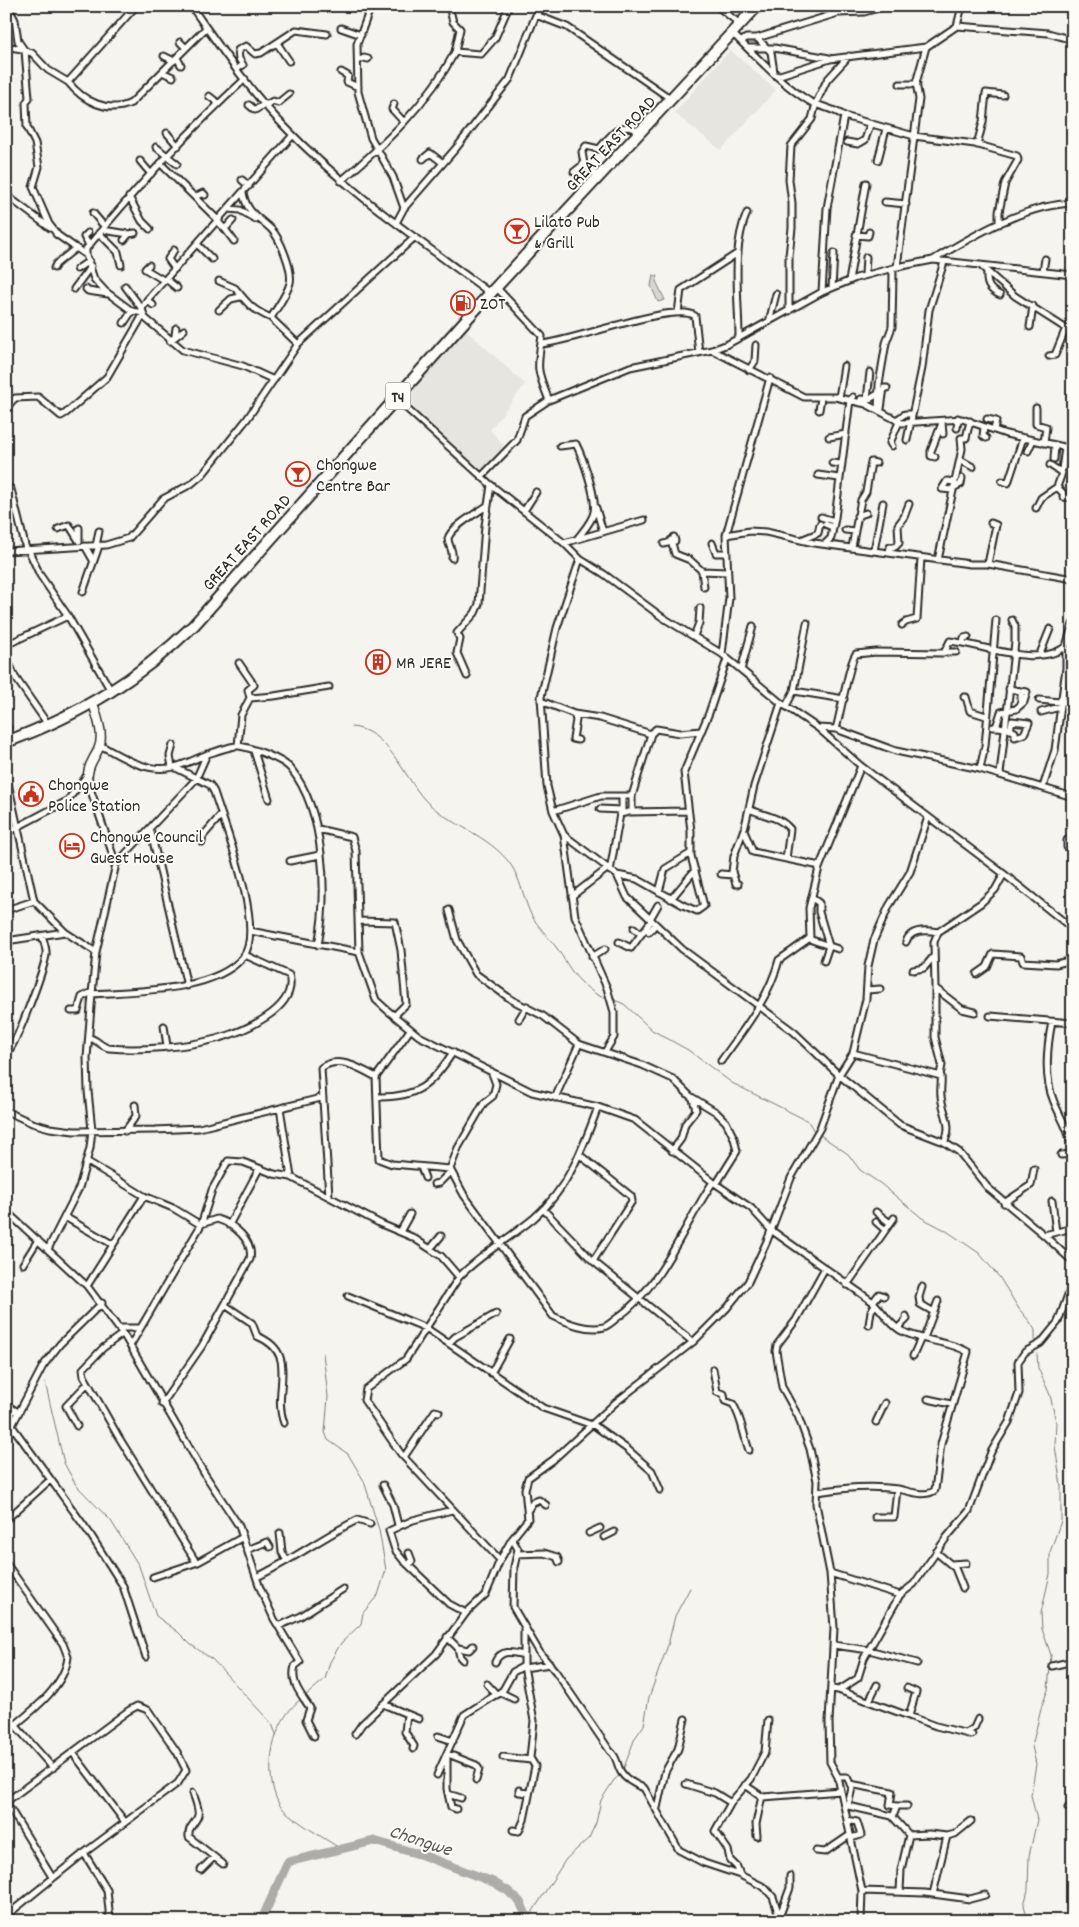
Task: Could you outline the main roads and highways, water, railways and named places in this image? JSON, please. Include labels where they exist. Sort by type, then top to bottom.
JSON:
[{"type":"highway","name":"GREAT EAST ROAD","points":[[6,742],[49,726],[112,692],[154,662],[194,625],[493,290],[600,178],[757,6]]},
{"type":"waterway","points":[[351,727],[364,730],[384,744],[416,789],[434,808],[492,845],[502,854],[514,870],[531,915],[573,973],[590,990],[608,999]]},
{"type":"waterway","points":[[612,999],[624,1004],[652,1030],[688,1050],[732,1083],[808,1121],[814,1131]]},
{"type":"waterway","points":[[820,1135],[848,1154],[860,1170],[881,1184],[922,1218],[945,1230],[979,1253],[1000,1278],[1019,1309],[1035,1330],[1035,1344]]},
{"type":"waterway","points":[[304,1697],[325,1679],[330,1662],[341,1643],[361,1624],[363,1613],[378,1595],[386,1570],[379,1530],[364,1481],[348,1454],[328,1440],[325,1432],[328,1397],[323,1353]]},
{"type":"waterway","points":[[1028,1921],[1024,1905],[1028,1890],[1029,1856],[1037,1820],[1031,1795],[1036,1764],[1032,1746],[1042,1705],[1048,1690],[1051,1655],[1042,1629],[1041,1613],[1050,1574],[1050,1552],[1061,1521],[1061,1486],[1055,1446],[1056,1422],[1050,1395],[1038,1368],[1037,1354]]},
{"type":"waterway","points":[[45,1382],[64,1463],[76,1485],[111,1521],[139,1566],[156,1616],[213,1660],[272,1724],[276,1734]]},
{"type":"waterway","points":[[623,1770],[635,1738],[644,1725],[649,1697],[668,1645],[675,1616],[690,1588]]},
{"type":"waterway","points":[[301,1699],[283,1720],[277,1733],[271,1763],[274,1791],[283,1809],[307,1828],[341,1849]]},
{"type":"waterway","points":[[528,1919],[566,1859],[589,1838],[596,1823],[601,1800],[614,1780],[621,1774]]},
{"type":"waterway","name":"Chongwe","points":[[261,1921],[288,1862],[374,1841],[422,1855],[493,1882],[508,1891],[520,1902],[529,1921]]},
{"type":"place","name":"Lilato Pub & Grill","points":[[517,231]]},
{"type":"place","name":"ZOT","points":[[463,303]]},
{"type":"place","name":"Chongwe Centre Bar","points":[[298,474]]},
{"type":"place","name":"MR JERE","points":[[378,662]]},
{"type":"place","name":"Chongwe Police Station","points":[[31,794]]},
{"type":"place","name":"Chongwe Council Guest House","points":[[72,846]]}]
